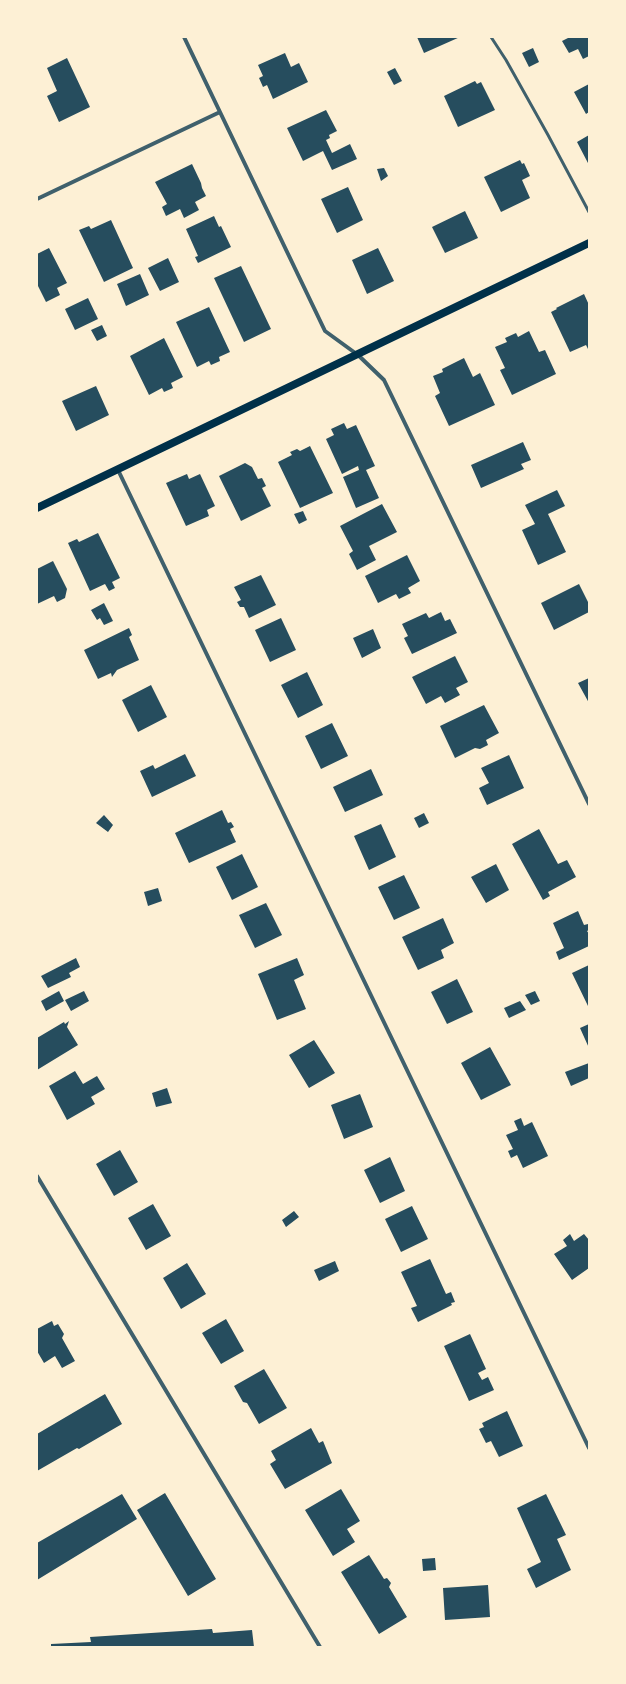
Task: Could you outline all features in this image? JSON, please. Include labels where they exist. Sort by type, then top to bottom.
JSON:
[{"type":"main road","points":[[37,508],[589,243]]},
{"type":"street","points":[[184,37],[325,331],[358,355],[384,380],[589,804]]},
{"type":"street","points":[[37,199],[220,112]]},
{"type":"street","points":[[118,470],[589,1448]]},
{"type":"street","points":[[37,1176],[320,1647]]},
{"type":"lane","points":[[491,37],[525,94],[589,212]]},
{"type":"building","points":[[417,37],[460,37],[424,53]]},
{"type":"building","points":[[570,37],[589,37],[589,56],[583,59],[578,49],[569,53],[562,41]]},
{"type":"building","points":[[533,48],[539,62],[529,67],[522,53]]},
{"type":"building","points":[[285,53],[291,67],[299,63],[308,82],[273,99],[267,85],[263,87],[259,78],[263,76],[258,65]]},
{"type":"building","points":[[67,58],[90,107],[59,122],[47,96],[57,91],[47,68]]},
{"type":"building","points":[[395,68],[402,81],[394,85],[387,72]]},
{"type":"building","points":[[475,81],[477,84],[481,82],[495,110],[458,127],[444,96]]},
{"type":"building","points":[[589,84],[589,112],[586,114],[574,92]]},
{"type":"building","points":[[326,110],[337,131],[329,135],[330,138],[326,140],[332,153],[350,144],[357,159],[332,170],[323,151],[303,161],[287,128]]},
{"type":"building","points":[[589,135],[589,165],[577,142]]},
{"type":"building","points":[[520,160],[522,164],[524,163],[530,176],[522,180],[530,198],[501,212],[484,177]]},
{"type":"building","points":[[192,164],[206,196],[195,202],[199,210],[184,218],[180,209],[166,216],[162,207],[167,204],[155,182]]},
{"type":"building","points":[[384,168],[388,176],[381,181],[377,169]]},
{"type":"building","points":[[348,187],[363,220],[337,233],[321,199]]},
{"type":"building","points":[[465,211],[478,238],[445,253],[432,227]]},
{"type":"building","points":[[214,216],[219,227],[221,226],[231,247],[198,263],[195,257],[198,256],[186,229]]},
{"type":"building","points":[[111,220],[133,268],[104,282],[79,230],[89,226],[91,229]]},
{"type":"building","points":[[49,248],[67,283],[57,288],[60,295],[46,302],[37,284],[37,254]]},
{"type":"building","points":[[378,248],[394,281],[367,294],[352,260]]},
{"type":"building","points":[[168,258],[179,282],[160,291],[148,268]]},
{"type":"building","points":[[241,266],[271,329],[244,342],[214,278]]},
{"type":"building","points":[[140,274],[149,295],[126,306],[117,284]]},
{"type":"building","points":[[584,294],[589,305],[589,349],[586,345],[570,352],[551,312]]},
{"type":"building","points":[[88,298],[98,319],[75,330],[65,309]]},
{"type":"building","points":[[209,307],[230,352],[219,357],[220,361],[211,365],[209,361],[197,367],[176,322]]},
{"type":"building","points":[[102,325],[107,336],[97,341],[91,330]]},
{"type":"building","points":[[529,331],[539,352],[545,350],[556,374],[512,395],[500,370],[505,368],[495,347],[507,342],[505,338],[516,333],[518,337]]},
{"type":"building","points":[[164,338],[183,377],[171,383],[173,388],[164,392],[162,388],[149,395],[130,356]]},
{"type":"building","points":[[464,358],[473,377],[480,373],[495,405],[449,426],[435,396],[440,393],[433,376],[443,372],[442,369]]},
{"type":"building","points":[[96,386],[109,415],[76,431],[62,401]]},
{"type":"building","points":[[344,423],[347,429],[356,425],[375,466],[366,470],[379,498],[356,508],[343,477],[359,470],[358,466],[342,474],[326,439],[334,435],[331,429]]},
{"type":"building","points":[[523,442],[531,460],[521,464],[524,469],[481,488],[471,465]]},
{"type":"building","points":[[310,446],[333,493],[300,508],[278,462],[292,455],[290,452],[297,449],[300,451]]},
{"type":"building","points":[[245,463],[252,467],[258,479],[262,478],[266,486],[262,488],[271,506],[241,521],[219,476]]},
{"type":"building","points":[[187,474],[189,479],[200,474],[215,506],[207,510],[209,516],[186,526],[166,483]]},
{"type":"building","points":[[557,490],[565,506],[548,514],[566,552],[538,565],[522,530],[535,524],[525,505]]},
{"type":"building","points":[[382,504],[397,532],[369,546],[376,560],[357,570],[349,554],[353,551],[340,526]]},
{"type":"building","points":[[303,511],[307,520],[299,524],[294,514]]},
{"type":"building","points":[[98,533],[120,578],[112,582],[115,588],[109,591],[105,584],[90,591],[68,543],[77,539],[79,542]]},
{"type":"building","points":[[407,555],[420,581],[408,588],[411,593],[399,599],[396,594],[378,603],[365,576]]},
{"type":"building","points":[[53,561],[67,589],[65,598],[57,602],[54,596],[37,604],[37,569]]},
{"type":"building","points":[[261,575],[276,605],[249,618],[244,607],[240,607],[237,602],[241,600],[234,587]]},
{"type":"building","points":[[579,584],[589,604],[589,612],[554,630],[541,603]]},
{"type":"building","points":[[104,603],[113,621],[104,625],[100,618],[97,620],[91,610]]},
{"type":"building","points":[[441,612],[445,621],[450,619],[457,633],[412,654],[404,638],[408,636],[402,624],[426,613],[429,618]]},
{"type":"building","points":[[281,618],[296,650],[270,662],[255,630]]},
{"type":"building","points":[[129,628],[132,635],[129,637],[139,660],[117,670],[112,677],[111,673],[98,679],[84,650]]},
{"type":"building","points":[[373,629],[381,648],[362,658],[353,638]]},
{"type":"building","points":[[455,656],[468,682],[456,688],[460,695],[445,703],[441,696],[426,704],[412,677]]},
{"type":"building","points":[[307,672],[323,705],[298,718],[281,685]]},
{"type":"building","points":[[589,678],[589,703],[578,683]]},
{"type":"building","points":[[151,685],[167,717],[138,732],[122,700]]},
{"type":"building","points":[[484,705],[499,733],[486,740],[488,745],[480,749],[475,748],[455,758],[440,726]]},
{"type":"building","points":[[332,723],[348,756],[321,769],[305,736]]},
{"type":"building","points":[[185,754],[196,776],[152,797],[140,771],[153,765],[155,769]]},
{"type":"building","points":[[509,755],[524,788],[487,805],[479,788],[489,783],[481,768]]},
{"type":"building","points":[[371,769],[383,795],[345,812],[333,787]]},
{"type":"building","points":[[222,810],[228,823],[231,822],[234,827],[230,829],[236,842],[189,863],[175,833]]},
{"type":"building","points":[[424,813],[429,823],[419,828],[414,818]]},
{"type":"building","points":[[104,815],[113,825],[108,832],[96,823]]},
{"type":"building","points":[[381,824],[396,857],[369,870],[354,836]]},
{"type":"building","points":[[539,829],[558,864],[567,860],[576,877],[548,892],[550,896],[543,900],[512,844]]},
{"type":"building","points":[[242,854],[258,887],[232,900],[216,867]]},
{"type":"building","points":[[496,864],[509,890],[486,903],[471,877]]},
{"type":"building","points":[[404,875],[420,908],[394,920],[378,887]]},
{"type":"building","points":[[158,888],[162,901],[148,906],[144,892]]},
{"type":"building","points":[[266,903],[282,935],[255,948],[239,915]]},
{"type":"building","points":[[578,911],[584,925],[588,924],[589,926],[589,930],[587,931],[589,934],[589,946],[559,960],[556,952],[564,948],[553,923]]},
{"type":"building","points":[[443,918],[454,943],[441,950],[444,958],[418,970],[402,937]]},
{"type":"building","points":[[76,958],[80,967],[69,973],[71,977],[48,988],[41,976]]},
{"type":"building","points":[[297,958],[304,975],[294,980],[306,1009],[277,1020],[258,974]]},
{"type":"building","points":[[589,965],[589,1005],[588,1006],[572,973]]},
{"type":"building","points":[[457,979],[473,1012],[447,1024],[431,992]]},
{"type":"building","points":[[59,991],[64,1001],[46,1011],[41,1001]]},
{"type":"building","points":[[84,991],[89,1001],[71,1011],[65,1000]]},
{"type":"building","points":[[535,991],[540,1001],[531,1005],[525,995]]},
{"type":"building","points":[[520,1001],[526,1010],[509,1018],[504,1008]]},
{"type":"building","points":[[69,1021],[67,1027],[78,1045],[37,1070],[37,1038],[64,1022],[65,1024]]},
{"type":"building","points":[[589,1024],[589,1048],[580,1028]]},
{"type":"building","points":[[314,1040],[335,1073],[309,1088],[289,1055]]},
{"type":"building","points":[[490,1047],[511,1085],[481,1100],[461,1063]]},
{"type":"building","points":[[589,1063],[589,1078],[571,1086],[565,1072]]},
{"type":"building","points":[[75,1071],[83,1084],[97,1076],[105,1089],[91,1097],[95,1104],[67,1120],[49,1086]]},
{"type":"building","points":[[167,1088],[172,1103],[156,1107],[152,1093]]},
{"type":"building","points":[[360,1094],[373,1127],[344,1139],[331,1105]]},
{"type":"building","points":[[521,1118],[524,1126],[532,1122],[548,1156],[523,1168],[517,1155],[511,1158],[508,1151],[513,1149],[506,1135],[518,1130],[514,1121]]},
{"type":"building","points":[[120,1150],[138,1182],[114,1196],[96,1164]]},
{"type":"building","points":[[390,1157],[405,1191],[380,1203],[364,1170]]},
{"type":"building","points":[[153,1204],[171,1236],[146,1250],[128,1218]]},
{"type":"building","points":[[412,1206],[428,1239],[401,1252],[385,1219]]},
{"type":"building","points":[[294,1211],[299,1217],[286,1227],[282,1220]]},
{"type":"building","points":[[570,1234],[574,1241],[584,1234],[589,1240],[589,1268],[572,1280],[554,1254],[567,1246],[563,1240]]},
{"type":"building","points":[[430,1259],[446,1294],[451,1292],[455,1302],[451,1303],[452,1305],[418,1322],[411,1308],[417,1306],[401,1272]]},
{"type":"building","points":[[335,1261],[339,1271],[319,1281],[314,1270]]},
{"type":"building","points":[[187,1263],[206,1294],[181,1309],[163,1278]]},
{"type":"building","points":[[226,1319],[244,1351],[221,1364],[202,1333]]},
{"type":"building","points":[[52,1321],[54,1326],[58,1324],[64,1334],[62,1338],[75,1361],[62,1368],[55,1356],[44,1363],[37,1351],[37,1329]]},
{"type":"building","points":[[470,1334],[486,1369],[478,1373],[482,1380],[488,1377],[494,1390],[469,1401],[444,1346]]},
{"type":"building","points":[[264,1369],[287,1408],[259,1424],[247,1403],[243,1402],[234,1386]]},
{"type":"building","points":[[105,1394],[122,1424],[37,1471],[37,1434]]},
{"type":"building","points":[[507,1411],[523,1446],[499,1457],[491,1441],[486,1443],[479,1429],[484,1427],[482,1423]]},
{"type":"building","points":[[311,1428],[319,1443],[323,1441],[332,1463],[285,1489],[270,1464],[276,1460],[271,1451]]},
{"type":"building","points":[[341,1489],[360,1521],[347,1529],[355,1542],[333,1556],[305,1510]]},
{"type":"building","points":[[165,1493],[216,1579],[188,1596],[137,1510]]},
{"type":"building","points":[[122,1494],[137,1519],[37,1580],[37,1543]]},
{"type":"building","points":[[546,1494],[566,1535],[557,1539],[571,1570],[536,1588],[527,1569],[541,1562],[517,1508]]},
{"type":"building","points":[[369,1555],[384,1579],[387,1578],[391,1583],[389,1587],[407,1617],[379,1634],[341,1572]]},
{"type":"building","points":[[435,1558],[436,1570],[423,1571],[422,1559]]},
{"type":"building","points":[[488,1585],[490,1617],[445,1620],[443,1588]]},
{"type":"building","points":[[212,1629],[213,1633],[252,1630],[254,1647],[51,1647],[51,1644],[91,1642],[90,1637]]}]
